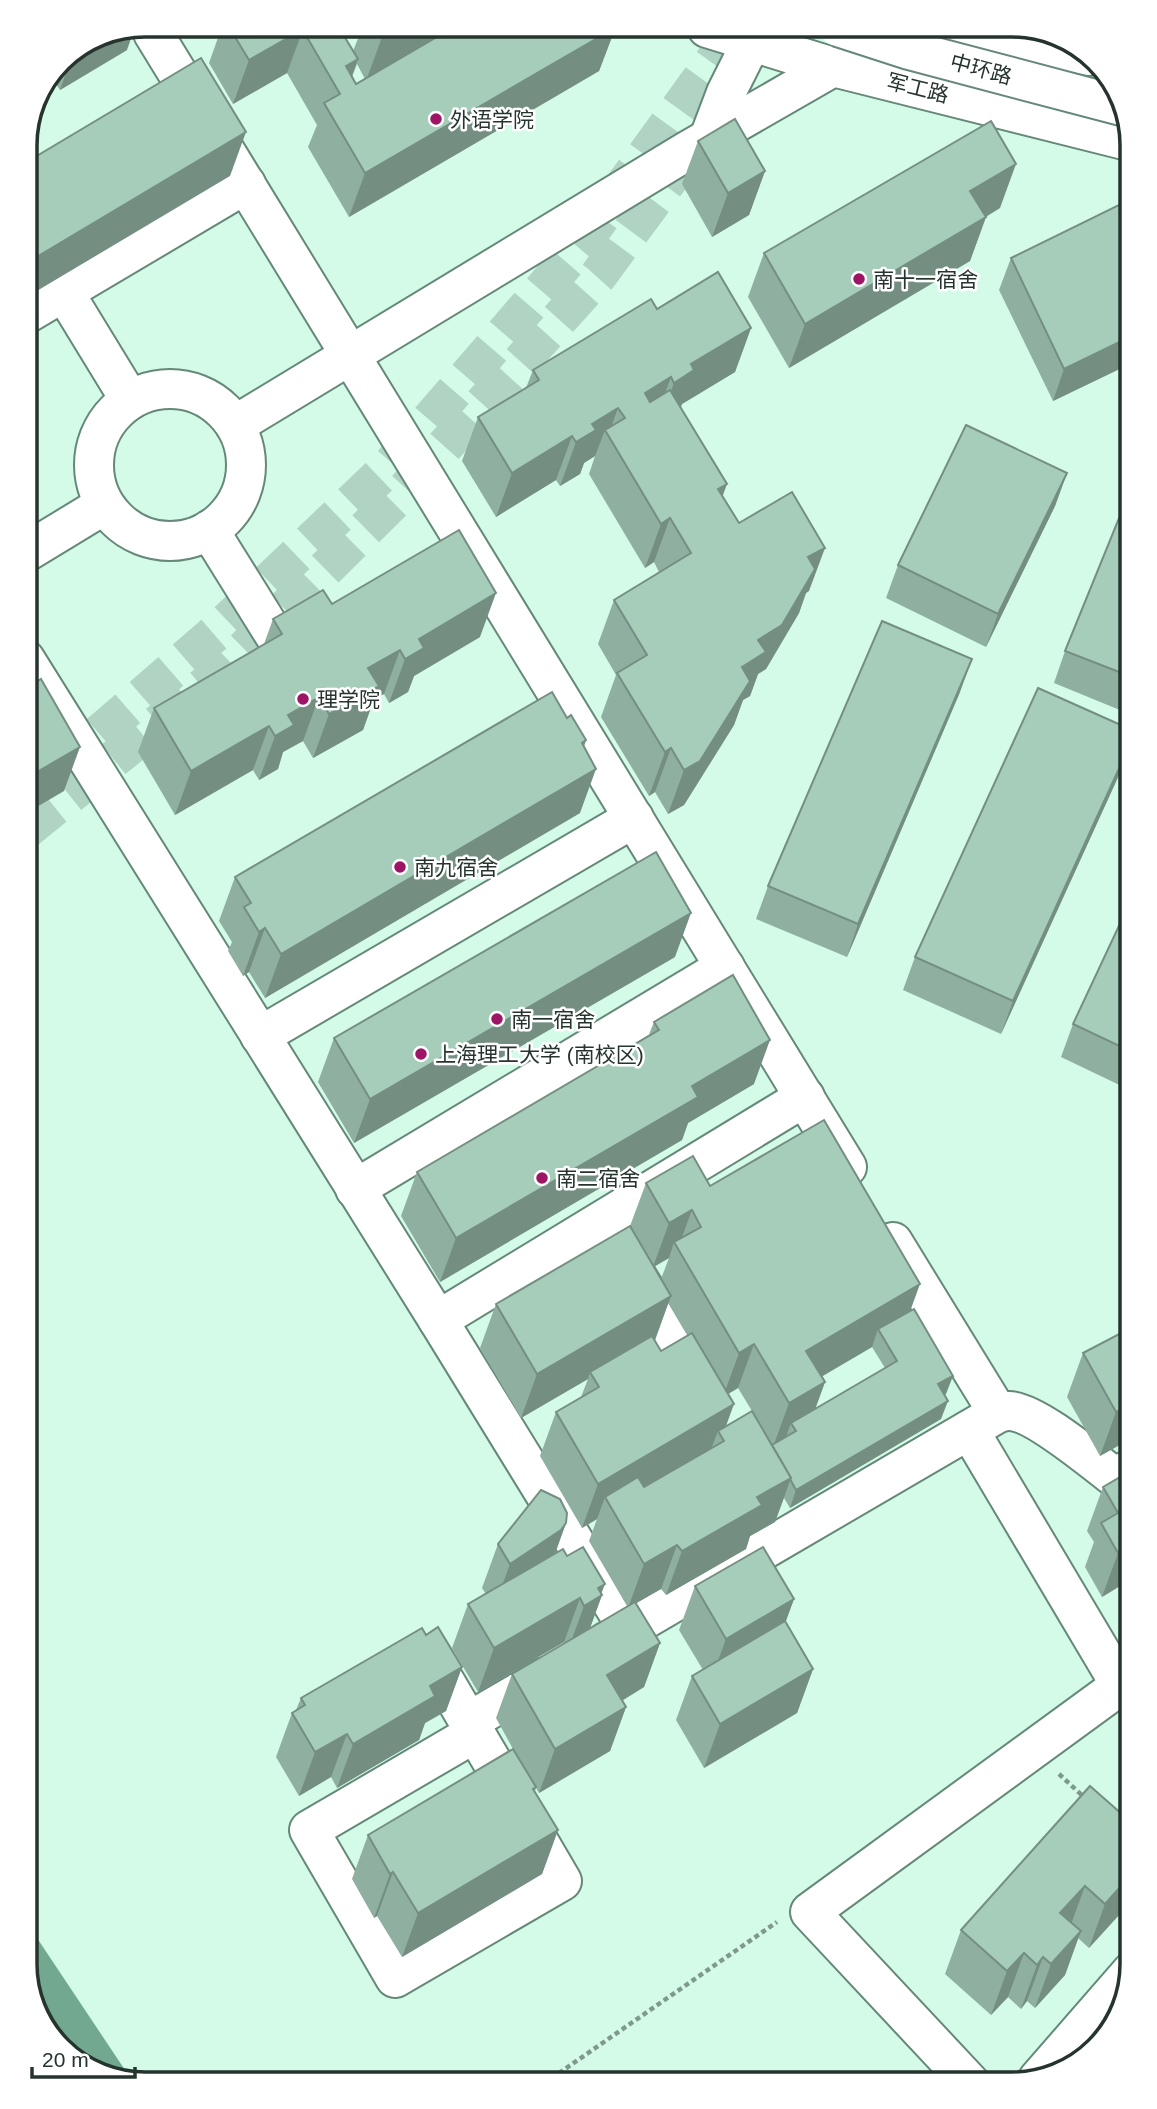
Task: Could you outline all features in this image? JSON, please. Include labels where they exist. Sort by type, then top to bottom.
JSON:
[{"type":"main road","points":[[155,37],[869,1202],[983,1422],[1120,1670]]},
{"type":"main road","points":[[709,138],[726,93],[754,37]]},
{"type":"main road","name":"军工路","points":[[760,37],[833,67],[1119,139]]},
{"type":"main road","points":[[235,425],[709,138],[833,67],[846,37]]},
{"type":"main road","name":"中环路","points":[[869,37],[1112,104]]},
{"type":"main road","points":[[1002,37],[1063,50]]},
{"type":"main road","points":[[37,308],[246,184]]},
{"type":"main road","points":[[64,292],[130,400]]},
{"type":"main road","points":[[158,390],[188,391],[215,403],[235,425],[246,453],[244,483],[231,511],[209,530],[181,541],[152,540],[125,527],[104,505],[94,475],[95,447],[108,420],[130,400],[158,390]]},
{"type":"main road","points":[[37,547],[104,505]]},
{"type":"main road","points":[[209,530],[275,636]]},
{"type":"main road","points":[[37,692],[260,1036],[628,1629]]},
{"type":"main road","points":[[260,1036],[634,818]]},
{"type":"main road","points":[[355,1188],[725,967]]},
{"type":"main road","points":[[438,1320],[804,1097]]},
{"type":"main road","points":[[603,1219],[723,1417]]},
{"type":"main road","points":[[443,1678],[472,1727],[562,1881],[395,1979],[309,1830],[472,1727],[576,1659],[983,1422],[1009,1411],[1022,1414],[1063,1437],[1113,1476],[1120,1473]]},
{"type":"main road","points":[[772,1498],[793,1533]]},
{"type":"main road","points":[[960,2072],[810,1912],[1120,1685]]},
{"type":"main road","points":[[1050,2065],[1118,1987]]},
{"type":"path","points":[[1033,1750],[1093,1805]]},
{"type":"path","points":[[561,2072],[777,1922],[796,1912],[810,1912]]},
{"type":"shaded area","points":[[37,1938],[125,2070],[85,2054],[59,2030],[51,2018],[39,1985]]},
{"type":"building","points":[[235,37],[289,37],[249,60]]},
{"type":"building","points":[[307,37],[345,37],[358,59],[346,66],[356,84],[437,37],[599,37],[365,173],[324,103],[340,94]]},
{"type":"building","points":[[201,58],[246,132],[37,257],[37,156]]},
{"type":"building","points":[[735,119],[765,171],[728,193],[698,141]]},
{"type":"building","points":[[991,121],[1016,164],[970,191],[986,217],[805,324],[764,253]]},
{"type":"building","points":[[1120,204],[1120,342],[1064,369],[1011,258]]},
{"type":"building","points":[[718,272],[751,328],[691,364],[694,370],[674,383],[671,377],[645,393],[650,402],[670,390],[727,484],[718,489],[739,523],[792,492],[825,548],[808,557],[815,569],[782,625],[758,640],[766,652],[742,667],[750,681],[700,761],[684,770],[671,748],[665,752],[617,673],[647,655],[614,600],[691,553],[670,518],[661,524],[605,430],[625,418],[618,408],[592,424],[596,430],[576,442],[572,436],[512,473],[478,417],[539,380],[533,370],[651,299],[657,309]]},
{"type":"building","points":[[966,425],[1067,473],[998,614],[898,565]]},
{"type":"building","points":[[1120,516],[1120,672],[1065,651]]},
{"type":"building","points":[[459,530],[496,593],[419,639],[424,648],[405,659],[400,650],[368,668],[379,686],[329,714],[319,697],[288,715],[294,725],[275,736],[269,726],[191,771],[154,708],[282,634],[273,619],[323,590],[332,604]]},
{"type":"building","points":[[882,621],[972,659],[858,924],[768,886]]},
{"type":"building","points":[[41,679],[80,747],[37,772],[37,682]]},
{"type":"building","points":[[1038,688],[1120,725],[1120,766],[1013,1001],[915,957]]},
{"type":"building","name":"南九宿舍","points":[[552,692],[567,718],[571,715],[586,740],[582,743],[596,769],[281,954],[265,928],[259,932],[244,907],[251,903],[235,877]]},
{"type":"building","points":[[656,852],[691,913],[370,1099],[334,1038]]},
{"type":"building","points":[[1120,924],[1120,1046],[1073,1024]]},
{"type":"building","points":[[733,975],[770,1040],[692,1086],[698,1097],[456,1238],[417,1172],[659,1030],[654,1022]]},
{"type":"building","points":[[824,1120],[920,1284],[806,1351],[825,1382],[789,1403],[754,1344],[739,1353],[674,1242],[701,1227],[692,1210],[669,1223],[646,1183],[693,1156],[710,1186]]},
{"type":"building","points":[[630,1226],[671,1296],[537,1374],[496,1304]]},
{"type":"building","points":[[914,1309],[953,1376],[938,1384],[948,1401],[796,1490],[772,1445],[796,1431],[791,1423],[897,1361],[878,1329]]},
{"type":"building","points":[[692,1333],[734,1404],[598,1484],[556,1412],[599,1387],[590,1372],[652,1336],[661,1351]]},
{"type":"building","points":[[1120,1334],[1120,1410],[1116,1412],[1083,1353]]},
{"type":"building","points":[[752,1411],[791,1478],[757,1497],[762,1505],[682,1551],[677,1545],[644,1564],[605,1497],[638,1477],[644,1487],[724,1441],[718,1431]]},
{"type":"building","points":[[1120,1477],[1118,1553],[1101,1523],[1118,1513],[1103,1487]]},
{"type":"building","points":[[541,1490],[560,1499],[567,1513],[566,1523],[561,1530],[510,1564],[498,1544]]},
{"type":"building","points":[[583,1547],[605,1584],[598,1588],[602,1595],[584,1606],[580,1598],[494,1648],[468,1604],[563,1549],[567,1556]]},
{"type":"building","points":[[763,1547],[794,1599],[726,1639],[695,1586]]},
{"type":"building","points":[[635,1602],[660,1643],[607,1675],[626,1707],[555,1749],[512,1674]]},
{"type":"building","points":[[785,1621],[813,1669],[720,1724],[692,1676]]},
{"type":"building","points":[[438,1627],[462,1667],[430,1686],[435,1696],[353,1744],[347,1734],[315,1752],[292,1713],[305,1705],[301,1698],[422,1628],[426,1635]]},
{"type":"building","points":[[513,1749],[558,1830],[418,1913],[393,1872],[390,1874],[368,1835]]},
{"type":"building","points":[[1090,1786],[1120,1812],[1120,1887],[1105,1904],[1085,1886],[1060,1913],[1081,1931],[1051,1964],[1043,1957],[1037,1965],[1024,1953],[1007,1971],[961,1930]]},
{"type":"tunnel","points":[[56,771],[214,634],[390,466],[581,245],[731,37]]},
{"type":"tunnel","points":[[37,821],[219,674],[406,489],[598,276],[693,147]]},
{"type":"place","name":"外语学院","points":[[436,119]]},
{"type":"place","name":"南十一宿舍","points":[[859,279]]},
{"type":"place","name":"理学院","points":[[303,699]]},
{"type":"place","name":"南九宿舍","points":[[400,867]]},
{"type":"place","name":"南一宿舍","points":[[497,1019]]},
{"type":"place","name":"上海理工大学 (南校区)","points":[[421,1054]]},
{"type":"place","name":"南二宿舍","points":[[542,1178]]}]
